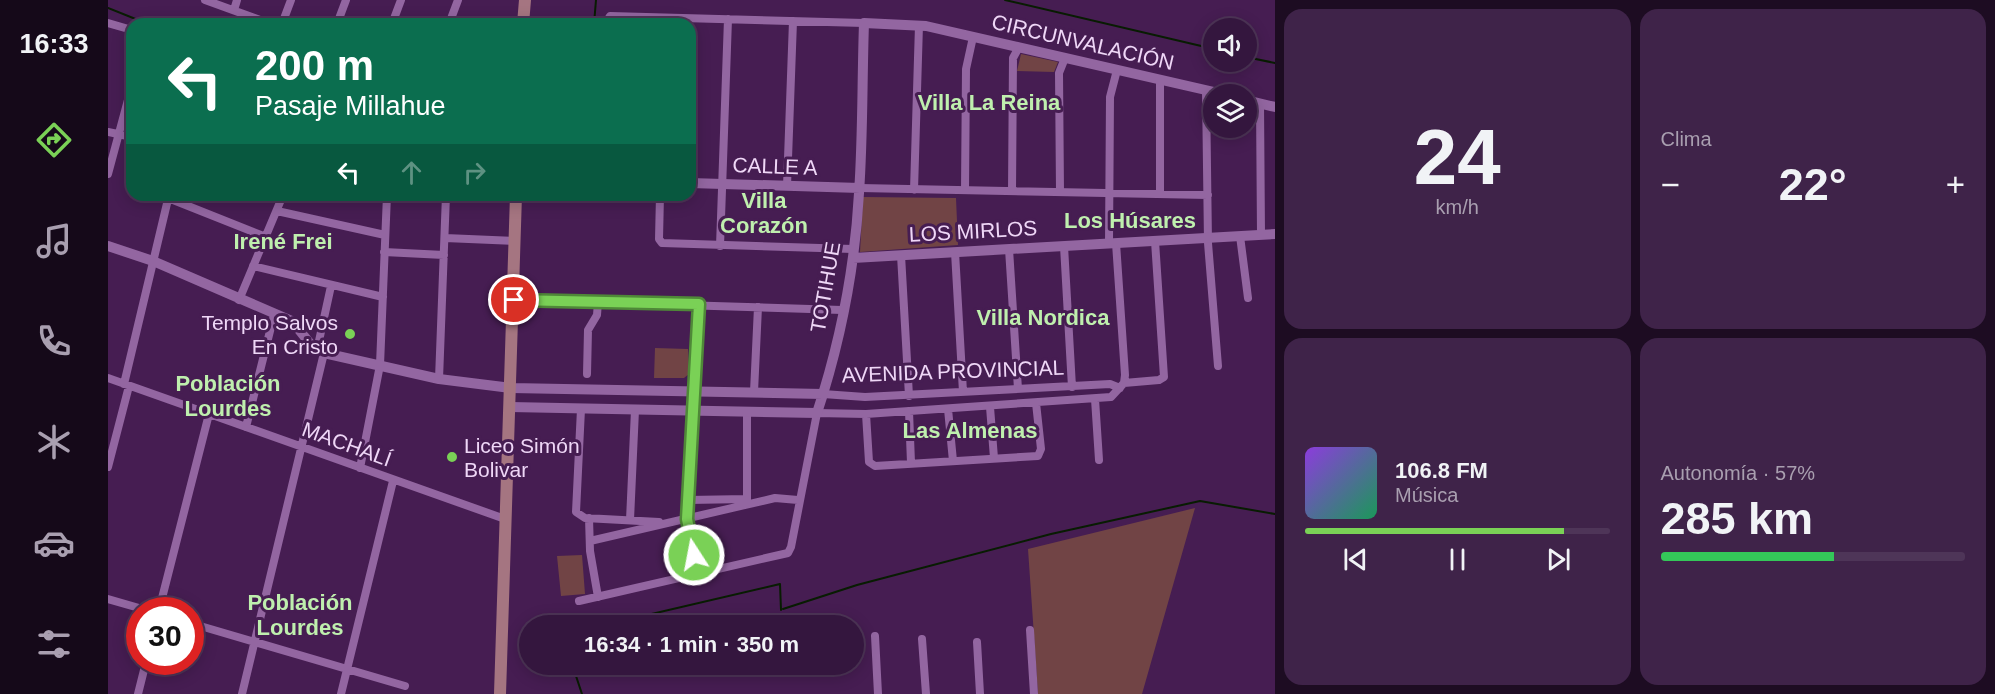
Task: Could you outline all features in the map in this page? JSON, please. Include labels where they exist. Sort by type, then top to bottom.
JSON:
[{"type":"main road","points":[[524,18],[525,0]]},
{"type":"main road","points":[[500,694],[516,201]]},
{"type":"street","points":[[206,0],[255,18]]},
{"type":"street","points":[[234,10],[237,0]]},
{"type":"street","points":[[284,18],[291,0]]},
{"type":"street","points":[[339,18],[346,0]]},
{"type":"street","points":[[394,18],[401,0]]},
{"type":"street","points":[[451,18],[458,0]]},
{"type":"street","points":[[720,246],[728,19]]},
{"type":"street","name":"CIRCUNVALACIÓN","points":[[696,20],[919,25],[1203,90]]},
{"type":"street","points":[[787,186],[793,21]]},
{"type":"street","points":[[108,23],[126,28]]},
{"type":"street","name":"TOTIHUE","points":[[698,574],[788,553],[853,253],[860,188],[864,23]]},
{"type":"street","points":[[914,190],[919,25]]},
{"type":"street","points":[[965,190],[966,69],[973,37]]},
{"type":"street","points":[[1012,191],[1013,58],[1019,47]]},
{"type":"street","points":[[1060,192],[1059,73],[1065,58]]},
{"type":"street","points":[[1117,70],[1110,97],[1109,193],[1122,385],[1159,380],[1164,377],[1155,241]]},
{"type":"street","points":[[1160,80],[1160,194]]},
{"type":"street","points":[[1257,102],[1275,107]]},
{"type":"street","points":[[1260,103],[1261,235]]},
{"type":"street","points":[[108,174],[126,106]]},
{"type":"street","points":[[108,132],[126,136]]},
{"type":"street","points":[[1207,138],[1208,238],[1218,366]]},
{"type":"street","name":"CALLE A","points":[[696,183],[860,188]]},
{"type":"street","points":[[860,188],[1208,195]]},
{"type":"street","points":[[108,467],[167,201]]},
{"type":"street","points":[[180,201],[266,237]]},
{"type":"street","points":[[239,300],[281,201]]},
{"type":"street","points":[[360,468],[380,365],[387,201]]},
{"type":"street","points":[[439,379],[446,201]]},
{"type":"street","points":[[660,201],[659,239],[662,243],[853,253]]},
{"type":"street","points":[[277,211],[385,235]]},
{"type":"street","name":"LOS MIRLOS","points":[[853,253],[901,255],[1275,234]]},
{"type":"street","points":[[1240,236],[1248,298]]},
{"type":"street","points":[[445,238],[516,242]]},
{"type":"street","points":[[108,246],[153,261],[292,321],[320,351]]},
{"type":"street","points":[[1064,246],[1072,387]]},
{"type":"street","points":[[1009,249],[1018,389]]},
{"type":"street","points":[[384,252],[444,255]]},
{"type":"street","points":[[955,252],[963,392]]},
{"type":"street","points":[[108,256],[132,254]]},
{"type":"street","points":[[901,255],[909,396]]},
{"type":"street","points":[[254,266],[382,297]]},
{"type":"street","points":[[242,694],[303,447],[331,285]]},
{"type":"street","points":[[514,300],[842,310]]},
{"type":"street","points":[[587,374],[588,330],[597,315],[598,302]]},
{"type":"street","points":[[579,601],[698,574],[687,519],[699,304]]},
{"type":"street","points":[[754,392],[758,307]]},
{"type":"street","points":[[246,427],[274,315]]},
{"type":"street","name":"AVENIDA PROVINCIAL","points":[[320,351],[439,379],[511,388],[695,390],[823,394],[865,398],[1122,385]]},
{"type":"street","name":"MACHALÍ","points":[[108,378],[393,481],[506,519]]},
{"type":"street","name":"AVENIDA PROVINCIAL","points":[[510,407],[866,414],[1095,399],[1111,397],[1122,385]]},
{"type":"street","points":[[1095,399],[1099,460]]},
{"type":"street","points":[[866,414],[869,462],[874,466],[994,459],[1038,456],[1041,449],[1036,404]]},
{"type":"street","points":[[990,407],[994,459]]},
{"type":"street","points":[[580,409],[576,512],[582,517],[589,518],[669,523]]},
{"type":"street","points":[[948,409],[953,461]]},
{"type":"street","points":[[630,520],[635,410]]},
{"type":"street","points":[[909,411],[911,463]]},
{"type":"street","points":[[747,413],[747,502]]},
{"type":"street","points":[[162,597],[209,414]]},
{"type":"street","points":[[341,694],[393,481]]},
{"type":"street","points":[[590,541],[687,519],[747,502],[775,498],[798,500]]},
{"type":"street","points":[[688,500],[747,502]]},
{"type":"street","points":[[589,518],[597,597]]},
{"type":"street","points":[[108,599],[126,604]]},
{"type":"street","points":[[204,627],[405,686]]},
{"type":"street","points":[[1030,630],[1034,694]]},
{"type":"street","points":[[875,636],[878,694]]},
{"type":"street","points":[[922,639],[926,694]]},
{"type":"street","points":[[977,642],[980,694]]},
{"type":"street","points":[[138,694],[143,675]]},
{"type":"shaded area","points":[[1021,54],[1058,62],[1054,72],[1017,71]]},
{"type":"shaded area","points":[[863,197],[956,198],[958,245],[860,252]]},
{"type":"shaded area","points":[[655,348],[688,349],[689,374],[684,378],[654,378]]},
{"type":"shaded area","points":[[1195,508],[1142,694],[1038,694],[1028,549]]},
{"type":"shaded area","points":[[582,555],[585,594],[561,596],[557,556]]},
{"type":"waterway","points":[[594,18],[596,0]]},
{"type":"waterway","points":[[1005,0],[1203,46]]},
{"type":"waterway","points":[[108,8],[133,18]]},
{"type":"waterway","points":[[1257,59],[1275,63]]},
{"type":"waterway","points":[[783,609],[857,585],[1051,534],[1200,501],[1275,514]]},
{"type":"waterway","points":[[647,615],[780,584],[781,610]]},
{"type":"waterway","points":[[576,675],[582,694]]},
{"type":"place","name":"Templo Salvos En Cristo","points":[[350,334]]},
{"type":"place","name":"Liceo Simón Bolivar","points":[[452,457]]},
{"type":"district","name":"Villa La Reina","points":[[989,102]]},
{"type":"district","name":"Villa Corazón","points":[[764,212]]},
{"type":"district","name":"Los Húsares","points":[[1130,220]]},
{"type":"district","name":"Irené Frei","points":[[283,241]]},
{"type":"district","name":"Villa Nordica","points":[[1043,317]]},
{"type":"district","name":"Población Lourdes","points":[[228,396]]},
{"type":"district","name":"Las Almenas","points":[[970,430]]},
{"type":"district","name":"Población Lourdes","points":[[300,614]]},
{"type":"route","points":[[514,300],[699,304],[687,519],[694,555]]}]
